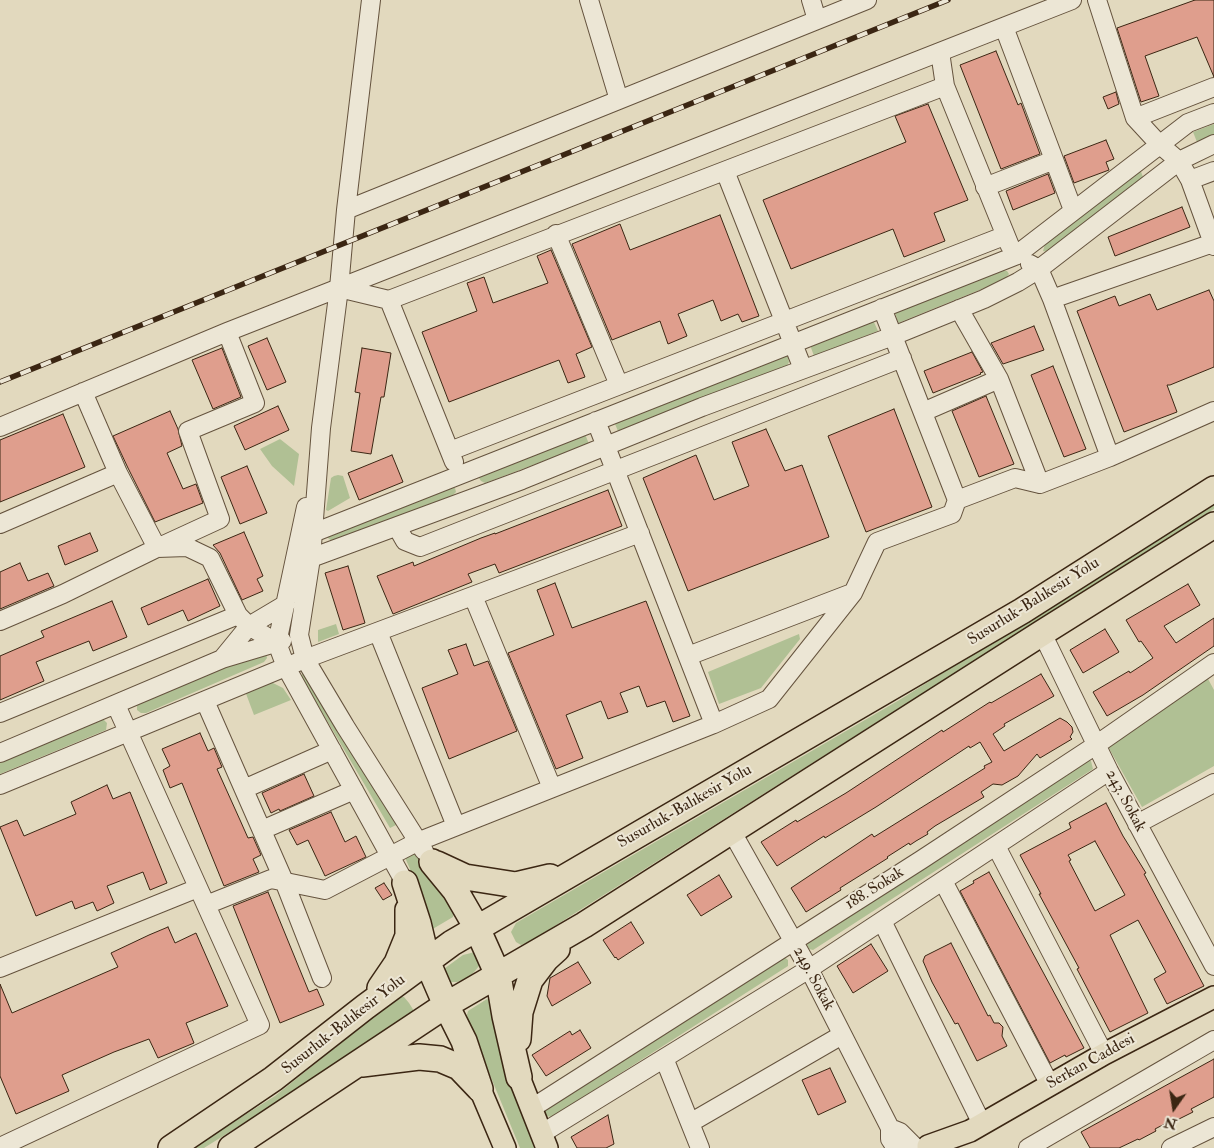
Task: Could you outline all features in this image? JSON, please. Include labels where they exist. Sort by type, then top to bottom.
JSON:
[{"type":"highway","name":"Susurluk-Balıkesir Yolu","points":[[171,1148],[273,1079],[452,943],[1022,611],[1214,489]]},
{"type":"highway","name":"Susurluk-Balıkesir Yolu","points":[[231,1148],[446,1005],[584,925],[1214,525]]},
{"type":"highway","points":[[432,862],[465,877],[516,885],[578,870]]},
{"type":"highway","points":[[432,862],[454,890],[477,928],[498,975],[505,1016],[520,1077]]},
{"type":"highway","points":[[405,883],[418,923],[427,961],[464,1041],[480,1089]]},
{"type":"highway","points":[[366,1007],[398,963],[408,936],[405,883]]},
{"type":"highway","points":[[520,1077],[518,1030],[523,997],[530,980],[546,959],[584,925]]},
{"type":"highway","points":[[355,1065],[419,1056],[440,1059],[459,1067],[480,1089]]},
{"type":"main road","name":"Serkan Caddesi","points":[[917,1147],[976,1128],[1104,1054],[1214,999]]},
{"type":"main road","points":[[520,1077],[544,1141]]},
{"type":"main road","points":[[480,1089],[505,1148]]},
{"type":"main road","name":"Serkan Caddesi","points":[[958,1148],[976,1128]]},
{"type":"street","points":[[371,0],[346,210],[339,288],[321,428],[311,558],[299,635],[306,659],[344,726],[432,862]]},
{"type":"street","points":[[589,0],[619,100]]},
{"type":"street","points":[[811,0],[817,20]]},
{"type":"street","points":[[346,210],[867,0]]},
{"type":"street","points":[[0,427],[227,332],[1072,0]]},
{"type":"street","points":[[1052,299],[1213,244],[1190,180],[1179,161],[1159,144],[1136,118],[1097,0]]},
{"type":"street","points":[[1004,27],[1073,210]]},
{"type":"street","points":[[940,52],[944,86],[1004,236],[1015,256],[1039,269],[1052,299],[1110,457]]},
{"type":"street","points":[[339,288],[389,300],[944,86]]},
{"type":"street","points":[[1136,118],[1214,87]]},
{"type":"street","points":[[313,533],[1015,256],[1188,123],[1214,113]]},
{"type":"street","points":[[311,558],[398,527],[606,447],[702,407],[960,309],[1018,282],[1039,269],[1179,161],[1214,144]]},
{"type":"street","points":[[985,187],[1054,160]]},
{"type":"street","points":[[725,171],[803,369]]},
{"type":"street","points":[[1190,180],[1214,171]]},
{"type":"street","points":[[556,234],[619,386]]},
{"type":"street","points":[[450,451],[1004,236]]},
{"type":"street","points":[[389,300],[459,475]]},
{"type":"street","points":[[206,905],[270,879],[325,890],[418,842],[714,724],[769,699],[853,593],[877,542],[952,514],[957,500],[882,308]]},
{"type":"street","points":[[960,309],[998,379],[1040,484]]},
{"type":"street","points":[[0,621],[63,594],[220,519],[188,431],[255,404],[227,332]]},
{"type":"street","points":[[398,527],[405,541],[420,548],[902,358]]},
{"type":"street","points":[[923,412],[998,379]]},
{"type":"street","points":[[83,392],[118,473],[157,548]]},
{"type":"street","points":[[957,500],[1015,478],[1040,484],[1110,457],[1214,411]]},
{"type":"street","points":[[596,421],[714,724]]},
{"type":"street","points":[[321,428],[277,643],[286,667],[405,883]]},
{"type":"street","points":[[0,524],[118,473]]},
{"type":"street","points":[[0,785],[306,659],[640,533]]},
{"type":"street","points":[[157,548],[187,547],[210,558],[244,621],[277,643]]},
{"type":"street","points":[[688,656],[853,593]]},
{"type":"street","points":[[473,596],[552,788]]},
{"type":"street","points":[[0,713],[286,604]]},
{"type":"street","points":[[222,659],[244,621]]},
{"type":"street","points":[[378,632],[456,826]]},
{"type":"street","name":"243. Sokak","points":[[1042,633],[1109,771],[1214,966]]},
{"type":"street","points":[[0,753],[222,659],[299,635]]},
{"type":"street","name":"188. Sokak","points":[[532,1108],[921,860],[1214,665]]},
{"type":"street","points":[[205,701],[284,881],[322,978]]},
{"type":"street","points":[[0,1147],[260,1025],[116,705]]},
{"type":"street","points":[[244,789],[332,750]]},
{"type":"street","name":"188. Sokak","points":[[544,1141],[664,1058],[809,969],[1109,771]]},
{"type":"street","points":[[1137,824],[1214,783]]},
{"type":"street","points":[[262,830],[354,790]]},
{"type":"street","name":"249. Sokak","points":[[732,832],[809,969],[890,1128],[900,1132],[917,1147]]},
{"type":"street","points":[[996,846],[1104,1054]]},
{"type":"street","points":[[943,881],[1050,1085]]},
{"type":"street","points":[[0,968],[198,888]]},
{"type":"street","points":[[882,921],[976,1128]]},
{"type":"street","points":[[690,1124],[842,1036]]},
{"type":"street","points":[[1028,1148],[1214,1040]]},
{"type":"street","points":[[664,1058],[700,1148]]},
{"type":"street","points":[[1175,1147],[1214,1127]]},
{"type":"green space","points":[[1214,124],[1214,135],[1197,142],[1193,132]]},
{"type":"green space","points":[[1140,169],[1143,177],[1051,253],[1043,251],[1045,244]]},
{"type":"green space","points":[[1007,271],[1009,274],[1004,280],[898,323],[895,312]]},
{"type":"green space","points":[[873,320],[878,331],[814,356],[810,345]]},
{"type":"green space","points":[[782,354],[788,357],[789,362],[787,366],[618,431],[615,424]]},
{"type":"green space","points":[[585,434],[589,444],[485,483],[479,478],[481,474]]},
{"type":"green space","points":[[280,439],[299,454],[294,486],[272,466],[260,449]]},
{"type":"green space","points":[[338,475],[343,476],[350,498],[328,511],[326,510],[331,478]]},
{"type":"green space","points":[[451,486],[455,488],[456,492],[451,497],[333,542],[328,538],[328,535]]},
{"type":"green space","points":[[1214,503],[1214,509],[531,941],[521,945],[516,942],[511,932],[516,923],[901,699]]},
{"type":"green space","points":[[336,624],[339,634],[318,642],[318,630]]},
{"type":"green space","points":[[799,634],[800,639],[761,688],[719,704],[708,672]]},
{"type":"green space","points":[[261,652],[266,653],[267,658],[264,662],[146,713],[141,713],[137,710],[137,704]]},
{"type":"green space","points":[[302,673],[305,674],[400,823],[390,828],[302,678]]},
{"type":"green space","points":[[1207,677],[1214,690],[1214,766],[1142,807],[1106,743]]},
{"type":"green space","points":[[266,683],[273,683],[283,688],[291,700],[254,715],[245,691]]},
{"type":"green space","points":[[101,717],[107,723],[106,730],[0,774],[0,760]]},
{"type":"green space","points":[[1089,760],[1093,769],[813,950],[809,949],[807,945],[808,940]]},
{"type":"green space","points":[[417,848],[454,913],[453,917],[431,930],[420,893],[404,855]]},
{"type":"green space","points":[[475,952],[480,959],[479,966],[475,971],[468,978],[457,982],[449,982],[441,971],[463,955]]},
{"type":"green space","points":[[783,956],[788,960],[788,966],[552,1117],[546,1116],[544,1111],[547,1107]]},
{"type":"green space","points":[[398,997],[404,997],[409,1003],[414,1011],[413,1017],[204,1148],[192,1148],[275,1096]]},
{"type":"green space","points":[[487,999],[490,1000],[497,1042],[537,1148],[520,1148],[469,1024],[468,1011]]},
{"type":"building","points":[[1195,0],[1214,0],[1214,77],[1197,37],[1145,56],[1159,96],[1141,102],[1117,28]]},
{"type":"building","points":[[996,51],[1018,105],[1021,103],[1040,154],[1001,169],[960,65]]},
{"type":"building","points":[[1116,92],[1119,104],[1108,109],[1103,97]]},
{"type":"building","points":[[928,104],[968,200],[934,213],[945,241],[904,257],[893,229],[791,269],[763,200],[906,142],[895,116]]},
{"type":"building","points":[[1106,140],[1114,159],[1106,162],[1109,170],[1074,183],[1064,156]]},
{"type":"building","points":[[1048,174],[1055,193],[1013,210],[1006,191]]},
{"type":"building","points":[[1182,207],[1190,227],[1115,256],[1108,237]]},
{"type":"building","points":[[720,215],[759,316],[742,322],[738,314],[721,321],[713,300],[678,314],[687,336],[668,344],[660,321],[612,340],[572,244],[620,224],[630,250]]},
{"type":"building","points":[[551,250],[592,347],[576,354],[585,377],[568,383],[559,360],[449,402],[422,332],[477,311],[467,283],[484,277],[493,303],[548,283],[537,256]]},
{"type":"building","points":[[1209,290],[1214,301],[1214,367],[1167,385],[1177,412],[1124,432],[1077,311],[1115,296],[1119,306],[1150,294],[1157,310]]},
{"type":"building","points":[[1034,326],[1044,350],[1003,364],[991,343]]},
{"type":"building","points":[[267,338],[286,382],[267,390],[248,346]]},
{"type":"building","points":[[222,348],[241,397],[213,409],[192,360]]},
{"type":"building","points":[[362,348],[391,353],[384,397],[381,397],[371,454],[351,451],[360,393],[355,392]]},
{"type":"building","points":[[972,352],[983,372],[933,393],[924,371]]},
{"type":"building","points":[[1053,366],[1086,449],[1064,457],[1031,375]]},
{"type":"building","points":[[986,396],[1014,464],[979,477],[952,411]]},
{"type":"building","points":[[278,406],[289,430],[245,450],[234,426]]},
{"type":"building","points":[[894,409],[932,507],[866,532],[828,436]]},
{"type":"building","points":[[170,411],[178,429],[182,446],[167,453],[183,489],[196,484],[203,503],[155,522],[113,436]]},
{"type":"building","points":[[63,414],[85,467],[0,502],[0,440]]},
{"type":"building","points":[[766,429],[785,471],[802,465],[829,537],[688,591],[643,478],[696,455],[714,500],[749,486],[732,442]]},
{"type":"building","points":[[392,455],[403,482],[359,500],[348,473]]},
{"type":"building","points":[[247,466],[267,513],[240,524],[221,477]]},
{"type":"building","points":[[608,490],[622,526],[499,573],[495,564],[468,574],[472,582],[393,614],[377,576],[413,562],[414,566],[481,538]]},
{"type":"building","points":[[244,532],[263,576],[257,579],[263,591],[242,600],[220,553],[213,545]]},
{"type":"building","points":[[90,533],[98,551],[65,565],[58,546]]},
{"type":"building","points":[[20,563],[28,581],[48,573],[54,586],[0,609],[0,572]]},
{"type":"building","points":[[348,566],[365,623],[343,630],[325,573]]},
{"type":"building","points":[[208,579],[220,606],[188,621],[183,610],[148,625],[141,608]]},
{"type":"building","points":[[555,583],[572,628],[646,601],[690,716],[673,722],[665,701],[647,707],[639,686],[620,693],[628,712],[608,719],[601,701],[566,715],[583,758],[556,769],[508,653],[554,635],[537,590]]},
{"type":"building","points":[[1188,584],[1200,605],[1164,626],[1176,643],[1214,618],[1214,646],[1143,695],[1107,716],[1093,692],[1129,671],[1130,673],[1153,658],[1141,641],[1139,642],[1126,620]]},
{"type":"building","points":[[112,601],[127,637],[93,651],[89,641],[36,662],[44,681],[0,700],[0,656],[44,637],[41,631]]},
{"type":"building","points":[[1105,629],[1119,652],[1083,673],[1070,650]]},
{"type":"building","points":[[466,644],[474,666],[488,661],[517,731],[449,759],[422,688],[458,674],[448,650]]},
{"type":"building","points":[[1041,674],[1054,696],[1004,724],[1005,726],[993,734],[1004,751],[1060,718],[1072,727],[1073,732],[1070,737],[1072,739],[1040,758],[1037,754],[1018,776],[1002,785],[993,784],[981,792],[984,797],[935,826],[927,832],[928,834],[887,857],[806,912],[791,888],[872,834],[874,837],[985,768],[984,766],[992,762],[980,742],[970,748],[969,746],[876,807],[825,838],[824,836],[777,866],[761,842],[796,820],[797,822],[846,793],[942,730],[943,732],[990,702]]},
{"type":"building","points":[[200,733],[208,751],[214,748],[222,767],[217,769],[248,838],[253,837],[261,855],[253,859],[259,872],[224,886],[182,783],[170,788],[163,770],[170,766],[162,749]]},
{"type":"building","points":[[304,774],[314,796],[271,813],[262,793]]},
{"type":"building","points":[[107,785],[113,799],[130,792],[167,883],[150,890],[143,872],[107,886],[114,903],[97,911],[93,902],[75,909],[72,901],[36,916],[0,827],[17,820],[24,836],[76,814],[71,802]]},
{"type":"building","points":[[1106,803],[1123,836],[1146,873],[1144,874],[1204,986],[1167,1004],[1154,979],[1166,972],[1138,920],[1110,935],[1148,1013],[1110,1032],[1020,855],[1071,828],[1069,823]],"holes":[[[1095,841],[1125,895],[1095,911],[1069,861],[1071,860],[1068,855]]]},
{"type":"building","points":[[331,812],[345,842],[356,836],[366,857],[325,876],[308,840],[297,845],[289,830]]},
{"type":"building","points":[[989,872],[1084,1048],[1050,1063],[960,891]]},
{"type":"building","points":[[719,875],[732,897],[701,916],[687,895]]},
{"type":"building","points":[[384,883],[392,895],[383,900],[375,888]]},
{"type":"building","points":[[268,892],[309,992],[317,989],[324,1005],[280,1023],[233,906]]},
{"type":"building","points":[[631,922],[644,943],[618,960],[603,940]]},
{"type":"building","points":[[168,927],[175,943],[196,933],[228,1006],[186,1023],[194,1043],[158,1058],[149,1039],[114,1052],[62,1075],[69,1091],[16,1114],[0,1076],[0,984],[12,1013],[118,967],[111,953]]},
{"type":"building","points":[[951,943],[988,1016],[990,1015],[994,1023],[999,1023],[1003,1027],[1002,1036],[1007,1046],[977,1061],[958,1023],[955,1024],[932,982],[923,961],[925,956]]},
{"type":"building","points":[[871,944],[888,971],[853,993],[837,966]]},
{"type":"building","points":[[578,962],[591,983],[552,1006],[547,996],[550,978]]},
{"type":"building","points":[[580,1030],[591,1048],[546,1076],[532,1055],[570,1031],[572,1035]]},
{"type":"building","points":[[1214,1059],[1214,1097],[1191,1109],[1193,1112],[1175,1121],[1174,1119],[1139,1140],[1119,1148],[1090,1148],[1081,1132]]},
{"type":"building","points":[[830,1068],[846,1102],[818,1115],[802,1080]]},
{"type":"building","points":[[608,1115],[614,1144],[606,1148],[577,1148],[571,1137]]},
{"type":"railway","points":[[0,382],[948,0]]}]
